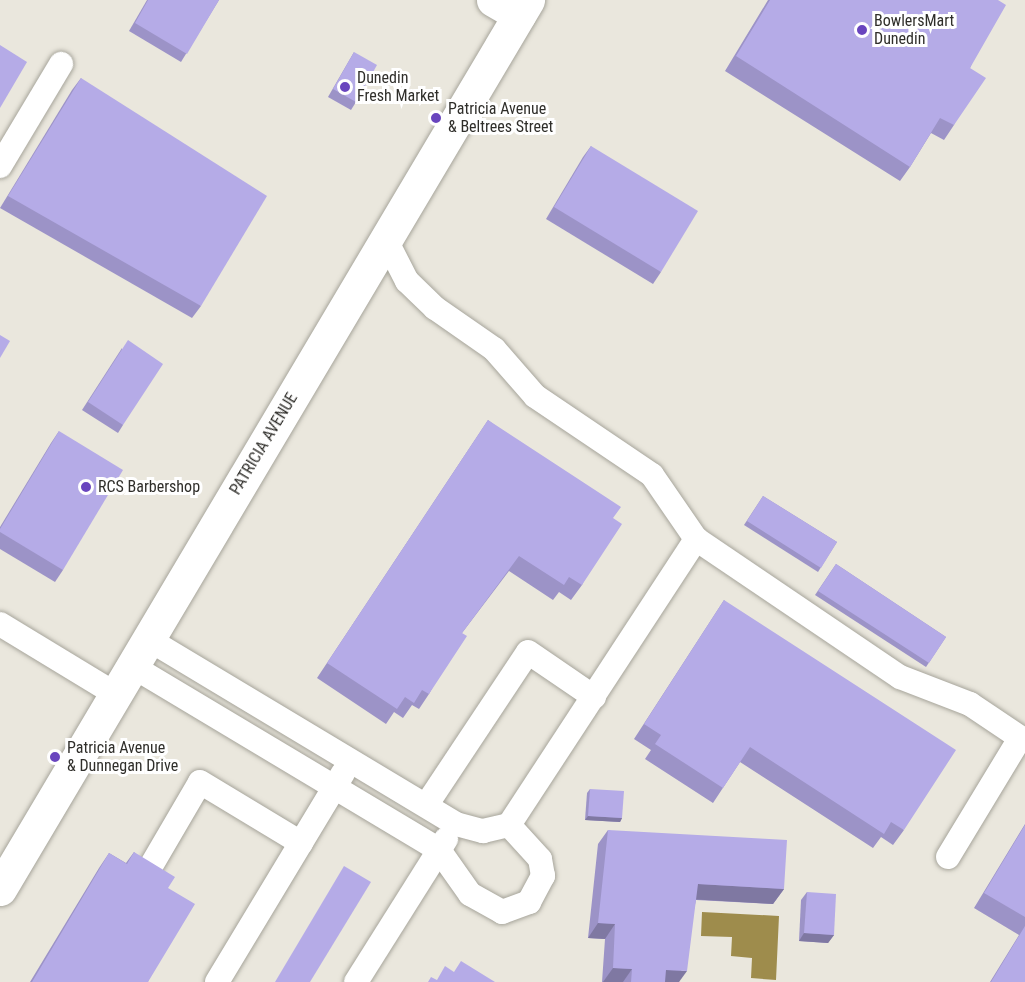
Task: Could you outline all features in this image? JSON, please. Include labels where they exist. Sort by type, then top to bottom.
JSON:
[{"type":"street","name":"PATRICIA AVENUE","points":[[0,888],[386,240],[513,5]]},
{"type":"street","points":[[0,166],[61,64]]},
{"type":"street","points":[[386,240],[407,281],[435,308],[494,349],[535,396],[652,475],[696,539],[900,677],[970,704],[1023,740],[948,857]]},
{"type":"street","points":[[140,652],[351,761],[427,804],[456,824],[483,831],[509,825],[696,539]]},
{"type":"street","points":[[0,624],[115,694]]},
{"type":"street","points":[[140,652],[334,788],[439,850],[485,907],[516,910],[534,896],[543,876],[540,859],[509,825]]},
{"type":"street","points":[[427,804],[528,652],[594,697]]},
{"type":"street","points":[[217,982],[351,761]]},
{"type":"street","points":[[151,866],[200,782],[301,843]]},
{"type":"street","points":[[356,982],[456,824]]},
{"type":"shaded area","points":[[702,912],[779,916],[776,980],[751,978],[752,958],[731,956],[732,937],[701,936]]},
{"type":"building","points":[[148,0],[219,0],[187,54],[135,23]]},
{"type":"building","points":[[770,0],[998,0],[1006,5],[970,68],[986,78],[954,125],[940,118],[910,167],[736,56]]},
{"type":"building","points":[[0,45],[27,62],[0,108]]},
{"type":"building","points":[[354,52],[377,65],[356,102],[333,89]]},
{"type":"building","points":[[81,78],[267,196],[201,306],[8,196]]},
{"type":"building","points":[[591,146],[698,211],[661,272],[554,207]]},
{"type":"building","points":[[0,335],[10,341],[0,358]]},
{"type":"building","points":[[128,340],[163,364],[123,425],[88,402]]},
{"type":"building","points":[[488,420],[621,507],[613,518],[622,524],[582,585],[569,577],[564,585],[519,556],[462,633],[467,636],[429,694],[422,690],[414,703],[405,697],[397,709],[327,663]]},
{"type":"building","points":[[59,431],[123,470],[63,570],[0,532]]},
{"type":"building","points":[[763,496],[837,542],[821,568],[747,521]]},
{"type":"building","points":[[836,564],[946,637],[929,663],[818,591]]},
{"type":"building","points":[[724,600],[956,750],[904,830],[891,822],[884,834],[750,747],[723,788],[655,744],[661,735],[644,724]]},
{"type":"building","points":[[590,789],[624,791],[622,818],[588,816]]},
{"type":"building","points":[[1025,825],[1025,917],[984,893]]},
{"type":"building","points":[[608,830],[787,840],[784,889],[698,884],[687,971],[666,970],[665,982],[631,982],[632,969],[613,968],[615,924],[598,923]]},
{"type":"building","points":[[134,852],[175,877],[168,888],[195,904],[148,982],[32,982],[109,853],[127,864]]},
{"type":"building","points":[[344,866],[371,882],[310,982],[275,982]]},
{"type":"building","points":[[807,892],[836,894],[834,935],[804,933]]},
{"type":"building","points":[[1025,926],[1025,982],[991,982]]},
{"type":"building","points":[[461,961],[495,982],[428,982],[431,977],[437,980],[445,966],[454,972]]},
{"type":"place","name":"BowlersMart Dunedin","points":[[862,30]]},
{"type":"place","name":"Dunedin Fresh Market","points":[[345,87]]},
{"type":"place","name":"Patricia Avenue & Beltrees Street","points":[[436,118]]},
{"type":"place","name":"RCS Barbershop","points":[[86,487]]},
{"type":"place","name":"Patricia Avenue & Dunnegan Drive","points":[[55,757]]}]
